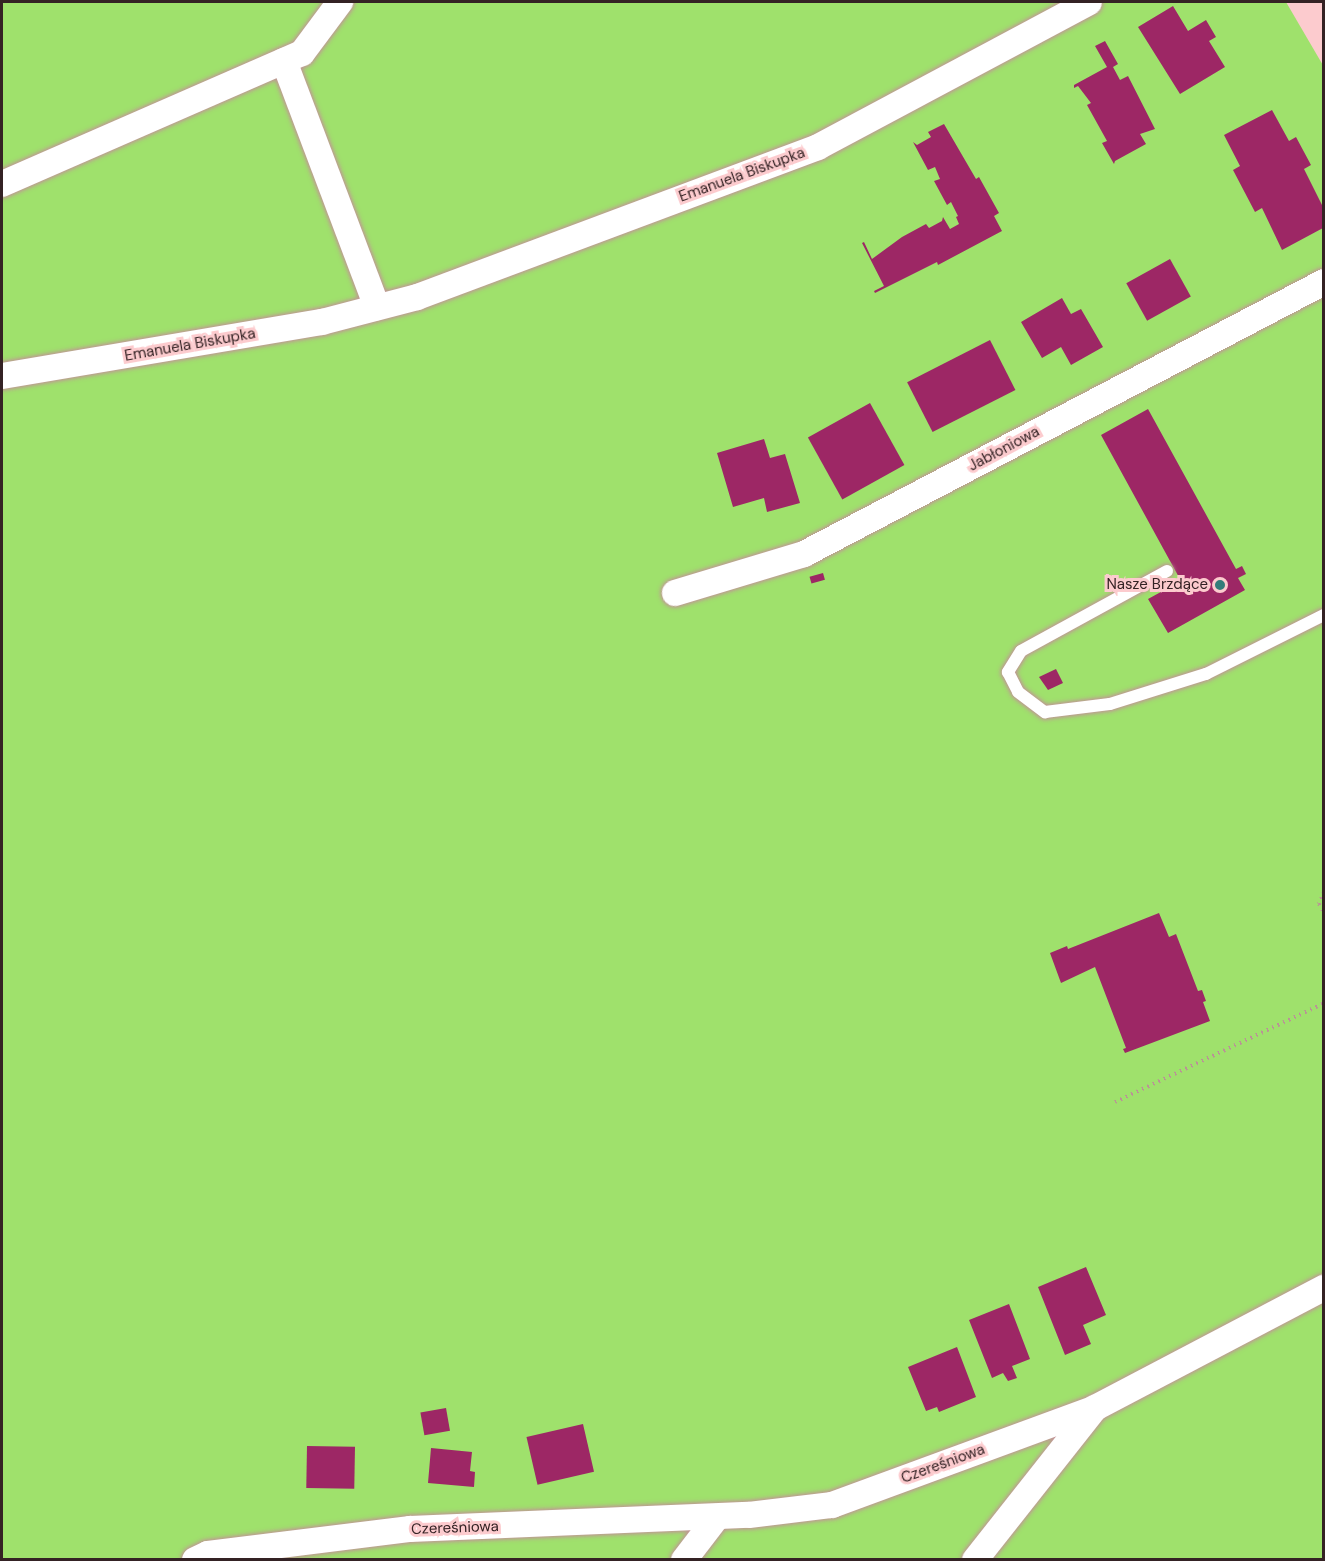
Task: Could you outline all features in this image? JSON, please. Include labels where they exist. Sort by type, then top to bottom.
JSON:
[{"type":"street","points":[[2,184],[302,53],[340,2]]},
{"type":"street","name":"Emanuela Biskupka","points":[[2,376],[322,322],[417,297],[818,147],[1089,2]]},
{"type":"street","points":[[284,61],[377,307]]},
{"type":"street","name":"Jabłoniowa","points":[[675,593],[804,554],[1323,282]]},
{"type":"street","name":"Czereśniowa","points":[[195,1560],[208,1554],[410,1529],[717,1517],[832,1505],[1095,1408],[1323,1288]]},
{"type":"street","name":"Czereśniowa","points":[[975,1560],[1095,1408]]},
{"type":"street","points":[[684,1560],[717,1517]]},
{"type":"lane","points":[[1167,571],[1021,651],[1008,672],[1018,692],[1045,712],[1110,704],[1206,674],[1323,615]]},
{"type":"path","points":[[1323,892],[1319,904],[1323,912]]},
{"type":"path","points":[[1115,1102],[1323,1003]]},
{"type":"green space","points":[[2,2],[1286,2],[1324,67],[1323,1559],[2,1559]]},
{"type":"building","points":[[1173,6],[1188,31],[1206,20],[1216,37],[1209,41],[1225,67],[1180,94],[1138,27]]},
{"type":"building","points":[[1105,41],[1118,64],[1113,67],[1120,80],[1128,76],[1155,129],[1140,134],[1146,144],[1115,161],[1114,164],[1102,143],[1107,141],[1087,105],[1091,103],[1078,86],[1074,88],[1074,85],[1107,67],[1095,46]]},
{"type":"building","points":[[1272,110],[1289,141],[1296,137],[1311,165],[1304,169],[1323,207],[1323,228],[1282,250],[1262,208],[1255,212],[1233,170],[1240,166],[1224,135]]},
{"type":"building","points":[[944,124],[976,179],[979,177],[999,213],[994,216],[1002,231],[938,265],[937,262],[875,293],[874,291],[884,286],[862,243],[864,242],[872,259],[902,237],[926,224],[929,228],[942,221],[943,217],[950,229],[959,224],[951,202],[947,205],[934,181],[940,179],[935,167],[928,170],[913,142],[917,145],[931,137],[928,132]]},
{"type":"building","points":[[1170,259],[1191,297],[1147,321],[1126,283]]},
{"type":"building","points":[[1062,298],[1071,314],[1081,309],[1103,347],[1071,365],[1061,347],[1042,358],[1021,322]]},
{"type":"building","points":[[990,340],[1015,390],[933,432],[907,382]]},
{"type":"building","points":[[870,403],[904,465],[842,500],[808,437]]},
{"type":"building","points":[[1148,409],[1236,569],[1242,566],[1246,574],[1238,578],[1245,590],[1168,633],[1148,599],[1181,581],[1101,435]]},
{"type":"building","points":[[764,439],[770,458],[785,454],[800,503],[767,512],[764,498],[733,507],[717,453]]},
{"type":"building","points":[[823,573],[825,580],[811,584],[810,577]]},
{"type":"building","points":[[1056,669],[1063,683],[1048,690],[1039,677]]},
{"type":"building","points":[[1159,913],[1169,937],[1176,934],[1198,991],[1202,990],[1206,1001],[1203,1002],[1210,1021],[1125,1053],[1123,1049],[1126,1048],[1095,967],[1061,983],[1050,953],[1067,946],[1068,949]]},
{"type":"building","points":[[1086,1267],[1106,1315],[1083,1325],[1091,1344],[1065,1355],[1038,1287]]},
{"type":"building","points":[[1009,1304],[1030,1359],[1012,1366],[1017,1378],[1008,1381],[1003,1373],[992,1378],[969,1320]]},
{"type":"building","points":[[957,1347],[976,1397],[939,1412],[937,1407],[926,1411],[908,1367]]},
{"type":"building","points":[[446,1408],[450,1431],[424,1435],[420,1413]]},
{"type":"building","points":[[583,1424],[594,1472],[538,1485],[526,1437]]},
{"type":"building","points":[[307,1446],[355,1447],[354,1489],[306,1488]]},
{"type":"building","points":[[431,1448],[472,1452],[470,1471],[475,1472],[474,1487],[428,1483]]},
{"type":"place","name":"Nasze Brzdące","points":[[1220,585]]}]
